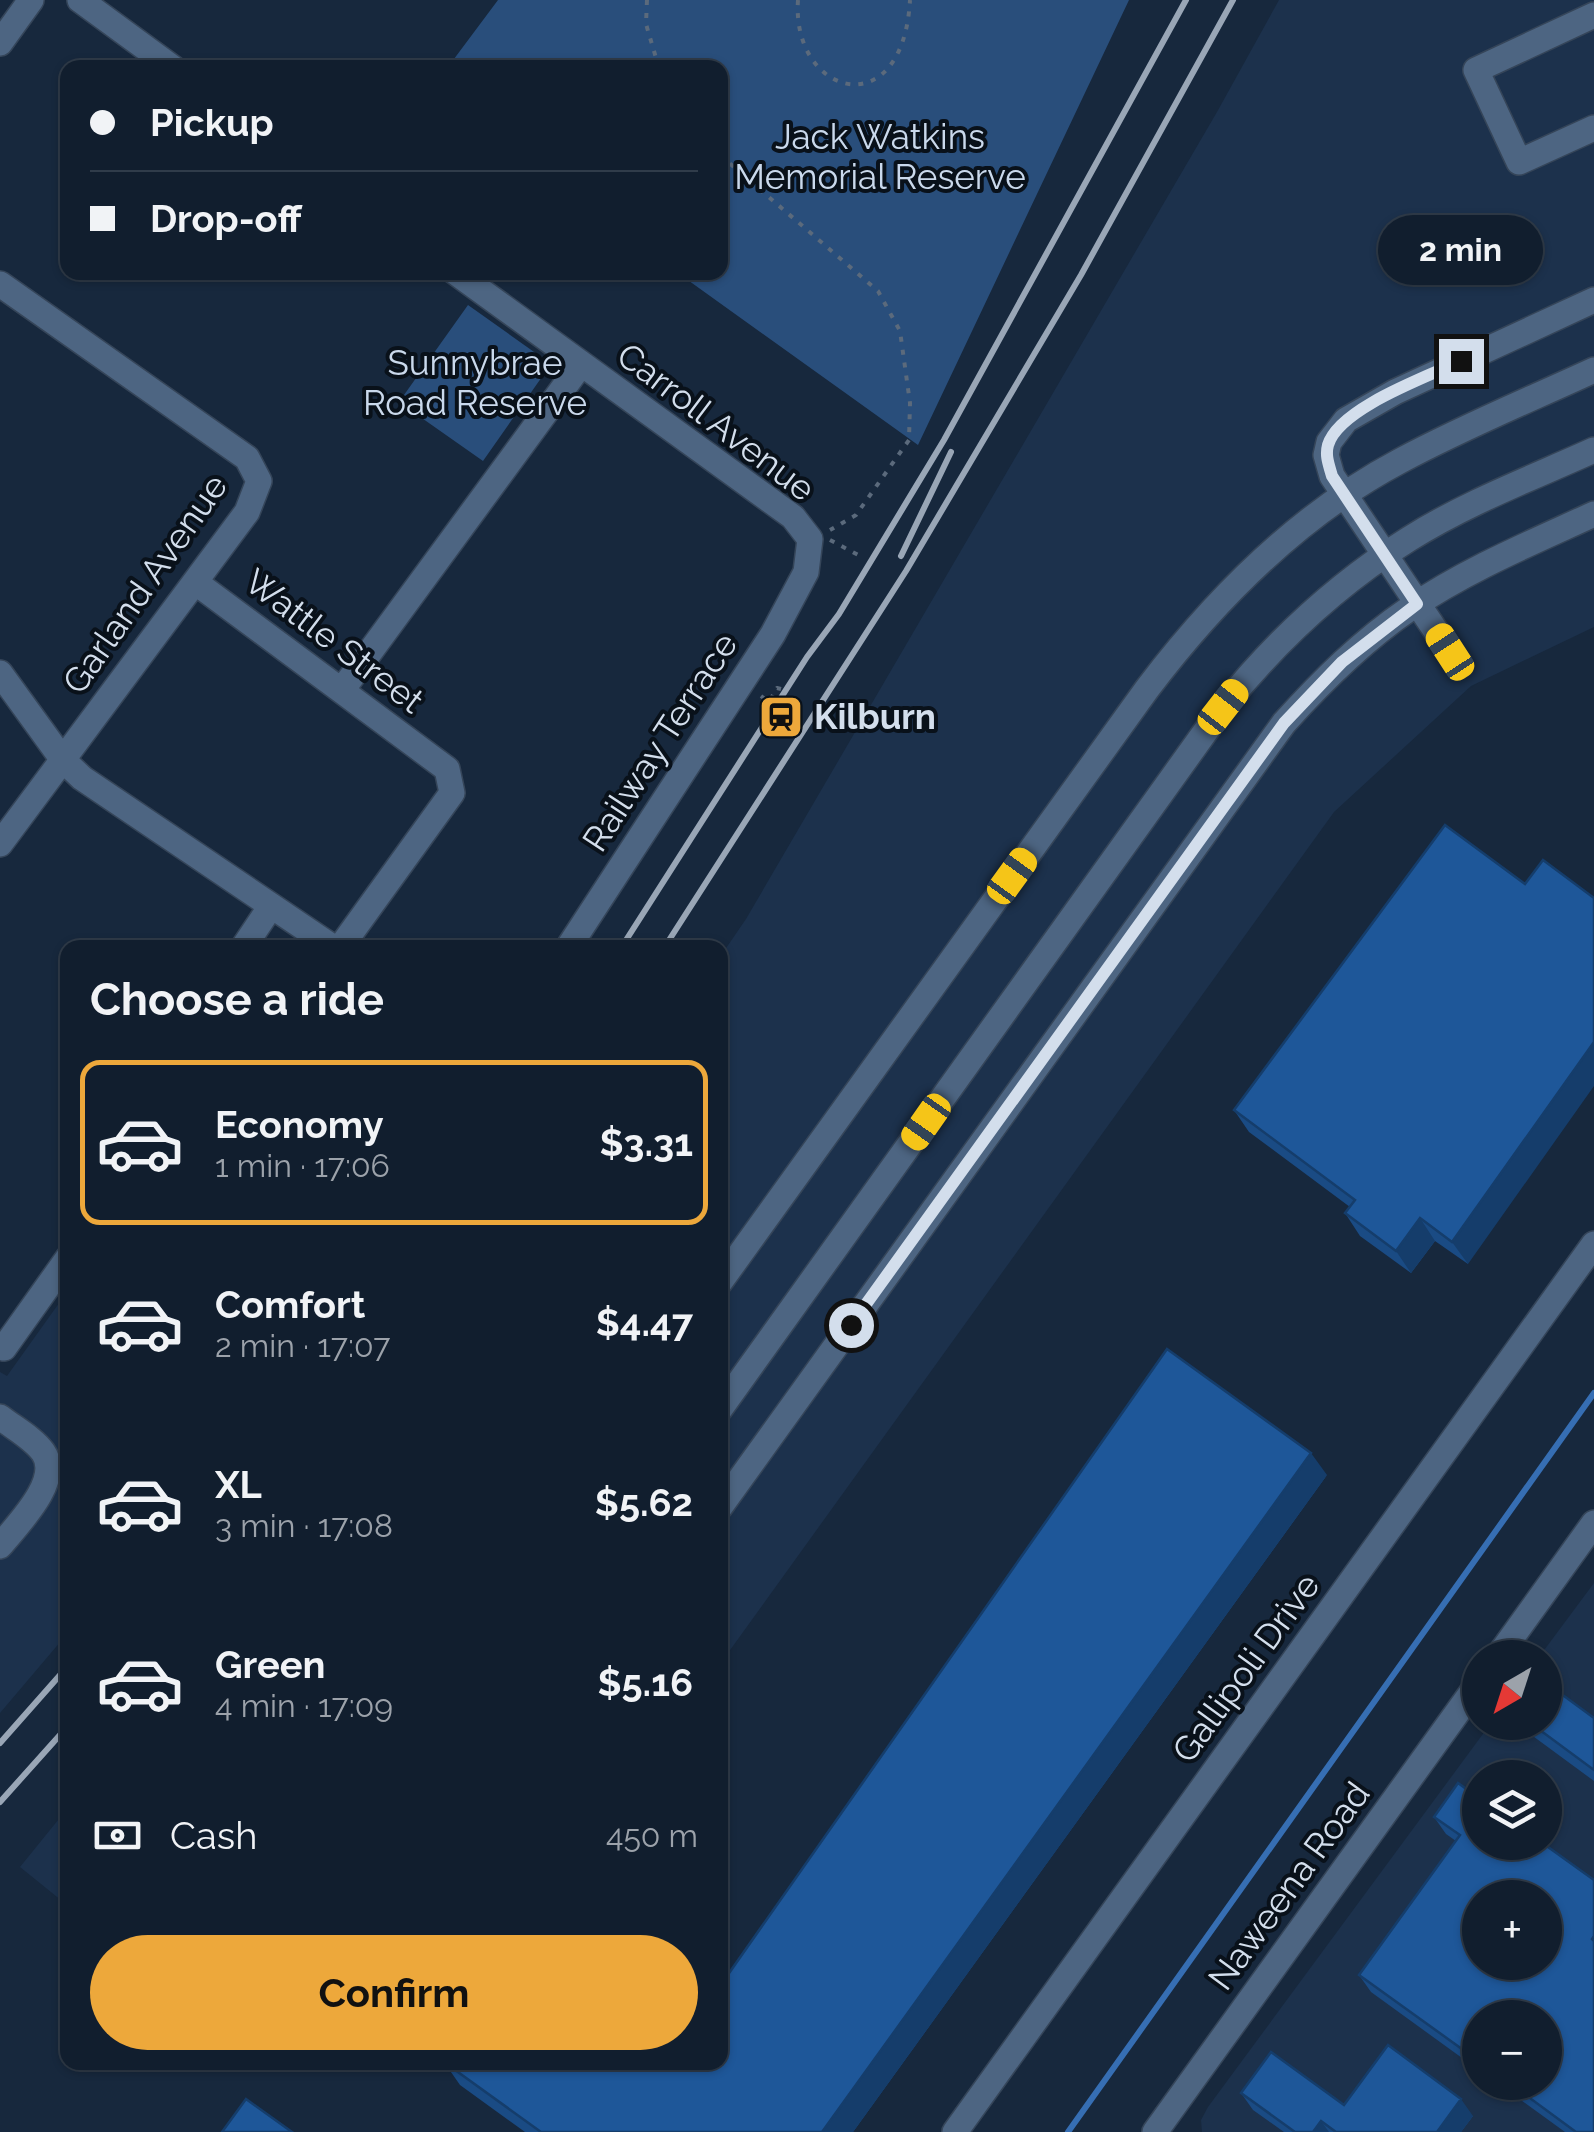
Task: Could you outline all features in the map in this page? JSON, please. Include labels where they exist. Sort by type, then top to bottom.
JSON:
[{"type":"street","points":[[0,43],[32,0]]},
{"type":"street","points":[[80,0],[162,60]]},
{"type":"street","points":[[1594,15],[1476,70],[1519,162],[1594,128]]},
{"type":"street","name":"Carroll Avenue","points":[[466,280],[793,517],[810,539],[806,572]]},
{"type":"street","name":"Garland Avenue","points":[[0,284],[247,458],[259,481],[246,512],[0,844]]},
{"type":"street","points":[[1450,652],[1332,476],[1326,455],[1328,442],[1346,420],[1395,392],[1594,300]]},
{"type":"street","points":[[342,690],[581,364]]},
{"type":"street","points":[[728,1271],[1178,648],[1206,615],[1272,551],[1345,494],[1436,442],[1594,370]]},
{"type":"street","points":[[728,1398],[1223,707],[1300,622],[1385,555],[1451,516],[1594,450]]},
{"type":"street","points":[[728,1496],[1284,723],[1342,662],[1417,604],[1473,571],[1594,514]]},
{"type":"street","name":"Railway Terrace","points":[[573,940],[774,634],[806,572]]},
{"type":"street","name":"Wattle Street","points":[[195,582],[447,770],[452,793],[343,940]]},
{"type":"street","points":[[0,672],[63,760],[82,778],[324,940]]},
{"type":"street","points":[[248,940],[271,906]]},
{"type":"street","name":"Gallipoli Drive","points":[[955,2132],[1594,1244]]},
{"type":"street","points":[[4,1348],[60,1269]]},
{"type":"street","points":[[0,1417],[40,1448],[48,1468],[43,1492],[0,1546]]},
{"type":"street","points":[[1510,1640],[1594,1523]]},
{"type":"street","name":"Naweena Road","points":[[1155,2132],[1462,1706]]},
{"type":"path","points":[[647,0],[646,24],[657,60]]},
{"type":"path","points":[[798,0],[797,19],[808,55],[838,80],[858,84],[878,80],[891,68],[902,49],[910,0]]},
{"type":"path","points":[[728,162],[878,290],[900,331],[910,403],[908,440],[856,515],[842,524]]},
{"type":"path","points":[[810,539],[831,540],[862,557]]},
{"type":"shaded area","points":[[1279,0],[1594,0],[1594,627],[1471,686],[1334,812],[728,1653],[728,945]]},
{"type":"shaded area","points":[[60,1302],[60,1642],[0,1713],[0,1372],[7,1376]]},
{"type":"shaded area","points":[[1594,1583],[1594,2132],[1202,2132],[1201,2120],[1208,2107],[1462,1762],[1462,1860],[1562,1860],[1562,1760],[1464,1760],[1478,1740],[1562,1740],[1562,1640],[1552,1640]]},
{"type":"shaded area","points":[[60,1818],[60,1899],[20,1867]]},
{"type":"green space","name":"Jack Watkins Memorial Reserve","points":[[498,0],[1129,0],[918,445],[688,280],[728,280],[728,60],[453,60]]},
{"type":"green space","name":"Sunnybrae Road Reserve","points":[[468,305],[551,364],[483,461],[399,402]]},
{"type":"building","points":[[1445,825],[1525,884],[1543,860],[1594,898],[1594,1042],[1452,1242],[1420,1218],[1396,1251],[1345,1213],[1355,1200],[1234,1110]]},
{"type":"building","points":[[1167,1349],[1311,1453],[822,2132],[541,2132],[455,2070],[728,2070],[728,1975]]},
{"type":"building","points":[[1562,1694],[1594,1718],[1594,1770],[1553,1740],[1562,1740]]},
{"type":"building","points":[[1458,1783],[1462,1786],[1462,1860],[1562,1857],[1594,1880],[1594,2132],[1576,2132],[1532,2100],[1562,2100],[1562,2000],[1462,2000],[1462,2049],[1359,1975],[1460,1835],[1434,1817]]},
{"type":"building","points":[[1388,2045],[1461,2099],[1437,2132],[1336,2132],[1321,2121],[1313,2132],[1295,2132],[1241,2093],[1271,2052],[1344,2105]]},
{"type":"building","points":[[246,2099],[292,2132],[222,2132]]},
{"type":"waterway","points":[[1068,2132],[1594,1393]]},
{"type":"railway","points":[[626,940],[807,657],[839,614],[944,440],[1186,0]]},
{"type":"railway","points":[[669,940],[906,571],[1081,275],[1233,0]]},
{"type":"railway","points":[[901,556],[951,452]]},
{"type":"railway","points":[[0,1743],[60,1675]]},
{"type":"railway","points":[[0,1802],[60,1735]]},
{"type":"place","name":"Kilburn","points":[[781,717]]},
{"type":"route","points":[[851,1325],[1284,723],[1342,662],[1417,604],[1332,476],[1326,455],[1328,442],[1346,420],[1360,411],[1461,361]]}]
